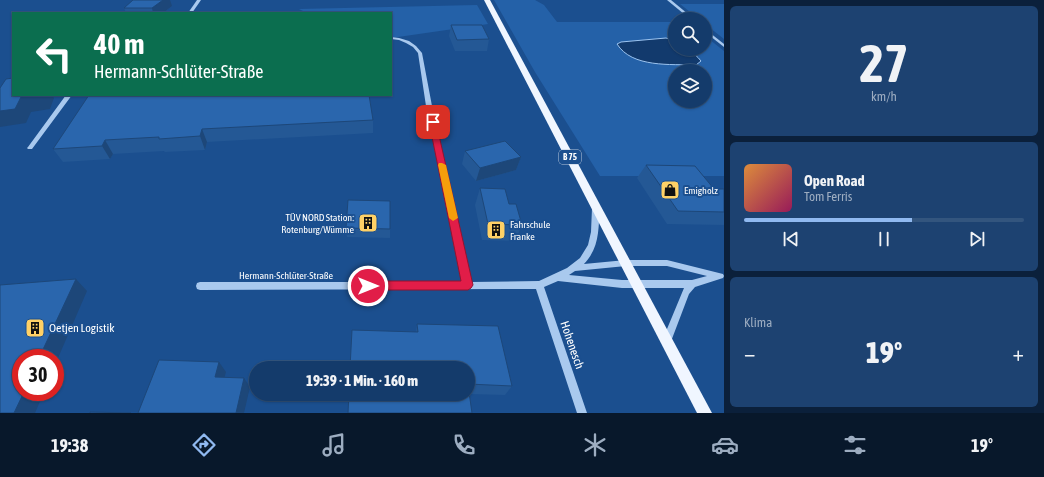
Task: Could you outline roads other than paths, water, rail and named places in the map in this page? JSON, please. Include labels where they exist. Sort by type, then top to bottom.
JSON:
[{"type":"main road","name":"B 75","points":[[487,0],[705,413]]},
{"type":"street","points":[[191,12],[199,0]]},
{"type":"street","points":[[670,0],[684,12]]},
{"type":"street","points":[[712,36],[724,46]]},
{"type":"street","points":[[392,38],[400,39],[415,46],[420,53],[429,106],[468,285]]},
{"type":"street","points":[[30,148],[68,96]]},
{"type":"street","name":"Hermann-Schlüter-Straße","points":[[200,286],[539,285],[560,278],[576,268],[592,244],[596,208]]},
{"type":"street","name":"Hermann-Schlüter-Straße","points":[[576,268],[626,263],[667,264],[722,276]]},
{"type":"street","name":"Hermann-Schlüter-Straße","points":[[560,278],[637,284],[692,284],[722,276]]},
{"type":"street","points":[[667,341],[686,292],[692,284]]},
{"type":"street","name":"Hohenesch","points":[[539,285],[582,413]]},
{"type":"place","name":"Emigholz","points":[[670,190]]},
{"type":"place","name":"TÜV NORD Station: Rotenburg/Wümme","points":[[368,223]]},
{"type":"place","name":"Fahrschule Franke","points":[[496,230]]},
{"type":"place","name":"Oetjen Logistik","points":[[35,328]]}]
